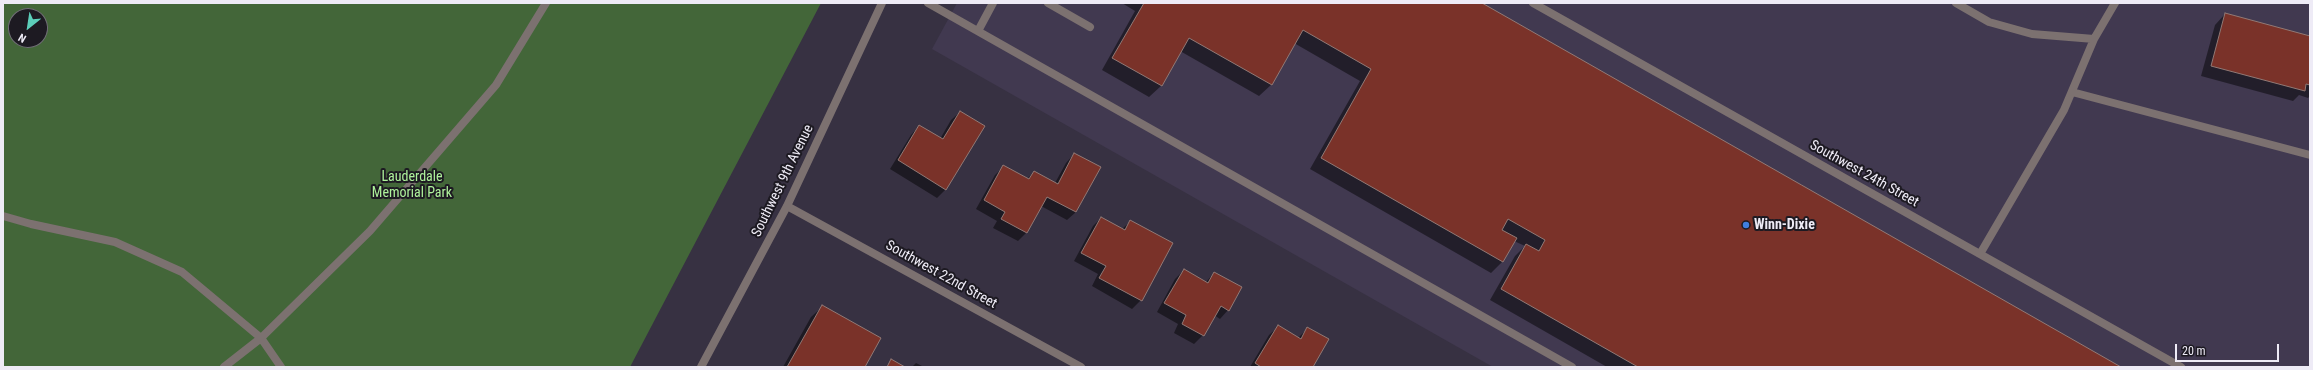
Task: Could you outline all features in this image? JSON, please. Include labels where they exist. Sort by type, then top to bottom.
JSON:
[{"type":"street","points":[[224,367],[260,338],[370,231],[496,85],[546,3]]},
{"type":"street","name":"Southwest 9th Avenue","points":[[701,367],[787,206],[882,3]]},
{"type":"street","points":[[928,3],[1572,367]]},
{"type":"street","points":[[978,31],[993,3]]},
{"type":"street","points":[[1048,3],[1090,27]]},
{"type":"street","name":"Southwest 24th Street","points":[[1533,3],[2182,367]]},
{"type":"street","points":[[1956,3],[1989,22],[2032,34],[2094,39]]},
{"type":"street","points":[[1980,254],[2064,110],[2094,39],[2115,3]]},
{"type":"street","points":[[2072,92],[2310,156]]},
{"type":"street","name":"Southwest 22nd Street","points":[[787,206],[1081,367]]},
{"type":"street","points":[[3,216],[31,224],[115,242],[182,272],[260,338],[281,367]]},
{"type":"shaded area","points":[[957,3],[2310,3],[2310,367],[1493,367],[932,49]]},
{"type":"green space","name":"Lauderdale Memorial Park","points":[[3,3],[821,3],[630,367],[3,367]]},
{"type":"building","points":[[1144,3],[1482,3],[2121,367],[1638,367],[1501,289],[1526,244],[1539,251],[1545,240],[1508,219],[1502,230],[1517,238],[1503,262],[1321,158],[1371,69],[1303,30],[1272,85],[1189,38],[1162,86],[1112,58]]},
{"type":"building","points":[[2225,13],[2310,36],[2310,85],[2306,84],[2305,91],[2211,66]]},
{"type":"building","points":[[960,111],[985,126],[946,190],[898,160],[919,125],[943,139]]},
{"type":"building","points":[[1074,153],[1101,167],[1076,212],[1047,197],[1027,233],[1001,219],[1005,212],[984,200],[1003,165],[1029,179],[1034,171],[1058,184]]},
{"type":"building","points":[[1101,217],[1125,230],[1130,220],[1173,243],[1142,301],[1099,278],[1106,266],[1081,253]]},
{"type":"building","points":[[1184,269],[1208,283],[1214,272],[1242,287],[1229,311],[1221,306],[1204,336],[1182,324],[1186,315],[1164,303]]},
{"type":"building","points":[[822,305],[881,338],[865,367],[787,367]]},
{"type":"building","points":[[1278,325],[1301,339],[1307,327],[1329,339],[1313,367],[1261,367],[1255,363]]},
{"type":"building","points":[[891,359],[905,367],[887,367]]},
{"type":"place","name":"Winn-Dixie","points":[[1746,225]]}]
